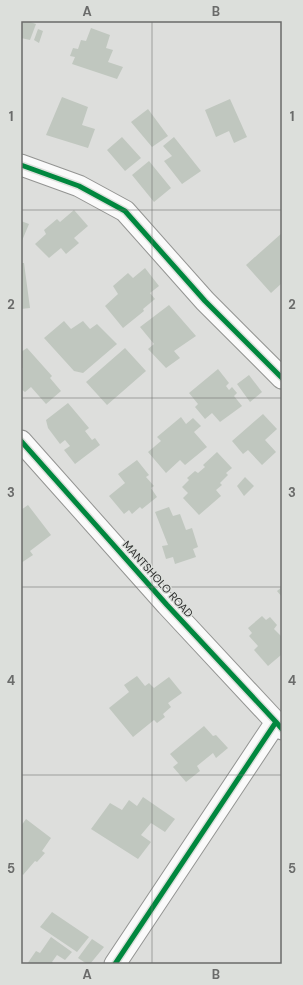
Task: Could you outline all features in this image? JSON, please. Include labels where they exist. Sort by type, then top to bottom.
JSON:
[{"type":"street","points":[[21,165],[79,186],[125,212],[205,301],[282,378]]},
{"type":"street","name":"MANTSHOLO ROAD","points":[[21,441],[167,605],[279,726]]},
{"type":"street","points":[[115,964],[279,726]]},
{"type":"building","points":[[21,21],[36,24],[30,40],[21,38]]},
{"type":"building","points":[[91,28],[110,35],[106,48],[113,50],[108,62],[123,67],[117,79],[72,64],[75,57],[70,56],[73,48],[78,49],[81,40],[86,41]]},
{"type":"building","points":[[38,29],[43,31],[39,43],[34,40]]},
{"type":"building","points":[[62,97],[88,107],[82,125],[95,129],[88,148],[46,135]]},
{"type":"building","points":[[230,99],[247,137],[234,143],[229,131],[216,137],[205,110]]},
{"type":"building","points":[[148,109],[168,136],[152,147],[131,122]]},
{"type":"building","points":[[122,137],[141,158],[125,171],[107,150]]},
{"type":"building","points":[[174,137],[201,171],[182,184],[164,161],[172,156],[163,146]]},
{"type":"building","points":[[149,161],[171,188],[154,202],[132,175]]},
{"type":"building","points":[[74,210],[88,226],[74,238],[79,243],[66,254],[61,248],[49,258],[35,244],[46,234],[44,230],[57,219],[60,222]]},
{"type":"building","points":[[21,221],[29,224],[21,243]]},
{"type":"building","points":[[282,233],[282,283],[271,293],[246,265]]},
{"type":"building","points":[[21,263],[24,263],[30,308],[21,309]]},
{"type":"building","points":[[145,268],[159,286],[150,293],[155,299],[143,309],[144,311],[123,328],[105,306],[118,294],[113,286],[128,273],[133,278]]},
{"type":"building","points":[[169,305],[196,336],[174,351],[180,358],[166,368],[148,349],[154,344],[140,327]]},
{"type":"building","points":[[64,321],[71,329],[83,321],[90,329],[97,324],[117,344],[83,373],[74,371],[44,338]]},
{"type":"building","points":[[27,348],[52,376],[50,378],[61,391],[46,404],[31,387],[25,392],[21,389],[21,371],[23,369],[21,367],[21,352]]},
{"type":"building","points":[[125,348],[146,371],[107,405],[86,382]]},
{"type":"building","points":[[218,369],[229,383],[226,386],[229,390],[232,387],[237,393],[234,396],[242,406],[220,422],[212,413],[205,419],[195,407],[198,404],[189,393]]},
{"type":"building","points":[[249,375],[262,392],[250,402],[237,384]]},
{"type":"building","points":[[68,403],[89,428],[85,431],[92,440],[95,438],[100,445],[75,464],[64,450],[70,446],[65,440],[60,444],[48,428],[46,420]]},
{"type":"building","points":[[263,414],[277,429],[265,440],[276,452],[262,465],[248,450],[243,454],[232,441]]},
{"type":"building","points":[[181,417],[186,424],[193,418],[201,426],[194,432],[207,447],[185,465],[180,460],[166,473],[148,452],[161,441],[157,437]]},
{"type":"building","points":[[217,452],[232,468],[226,473],[228,475],[220,483],[222,485],[216,490],[221,496],[199,515],[183,498],[188,493],[182,487],[189,480],[187,478],[195,471],[198,473],[205,467],[203,465]]},
{"type":"building","points":[[137,460],[149,475],[146,477],[154,486],[151,488],[157,497],[142,509],[140,507],[132,514],[129,510],[124,514],[109,496],[125,483],[118,474]]},
{"type":"building","points":[[245,477],[254,486],[244,496],[237,486]]},
{"type":"building","points":[[28,505],[51,535],[30,551],[33,555],[21,563],[21,510]]},
{"type":"building","points":[[169,507],[173,516],[180,514],[186,530],[192,528],[198,547],[193,549],[196,557],[175,564],[173,557],[166,559],[162,546],[168,545],[155,512]]},
{"type":"building","points":[[282,587],[282,597],[277,591]]},
{"type":"building","points":[[262,616],[266,620],[270,617],[277,625],[274,629],[282,637],[282,656],[281,655],[268,666],[254,650],[258,646],[249,636],[252,633],[248,628]]},
{"type":"building","points":[[137,676],[145,686],[149,683],[154,688],[169,677],[182,693],[168,703],[171,707],[163,714],[165,717],[157,723],[154,720],[133,737],[109,708],[129,692],[124,685]]},
{"type":"building","points":[[204,726],[213,736],[216,735],[228,748],[216,758],[213,753],[197,766],[200,771],[186,782],[173,767],[178,763],[170,754]]},
{"type":"building","points":[[143,797],[175,819],[165,832],[151,823],[141,835],[151,842],[138,859],[91,829],[110,803],[122,810],[129,800],[137,806]]},
{"type":"building","points":[[26,819],[51,838],[42,851],[45,853],[37,862],[35,861],[23,875],[21,873],[21,826]]},
{"type":"building","points":[[52,912],[89,937],[77,952],[40,927]]},
{"type":"building","points":[[51,937],[72,952],[65,960],[57,955],[52,962],[54,964],[27,964],[36,951],[40,953]]},
{"type":"building","points":[[92,939],[104,947],[90,964],[87,964],[78,958]]},
{"type":"cycle path","points":[[21,165],[79,186],[125,211],[205,301],[282,378]]},
{"type":"cycle path","points":[[21,441],[167,605],[282,729]]},
{"type":"cycle path","points":[[115,964],[276,722]]}]
